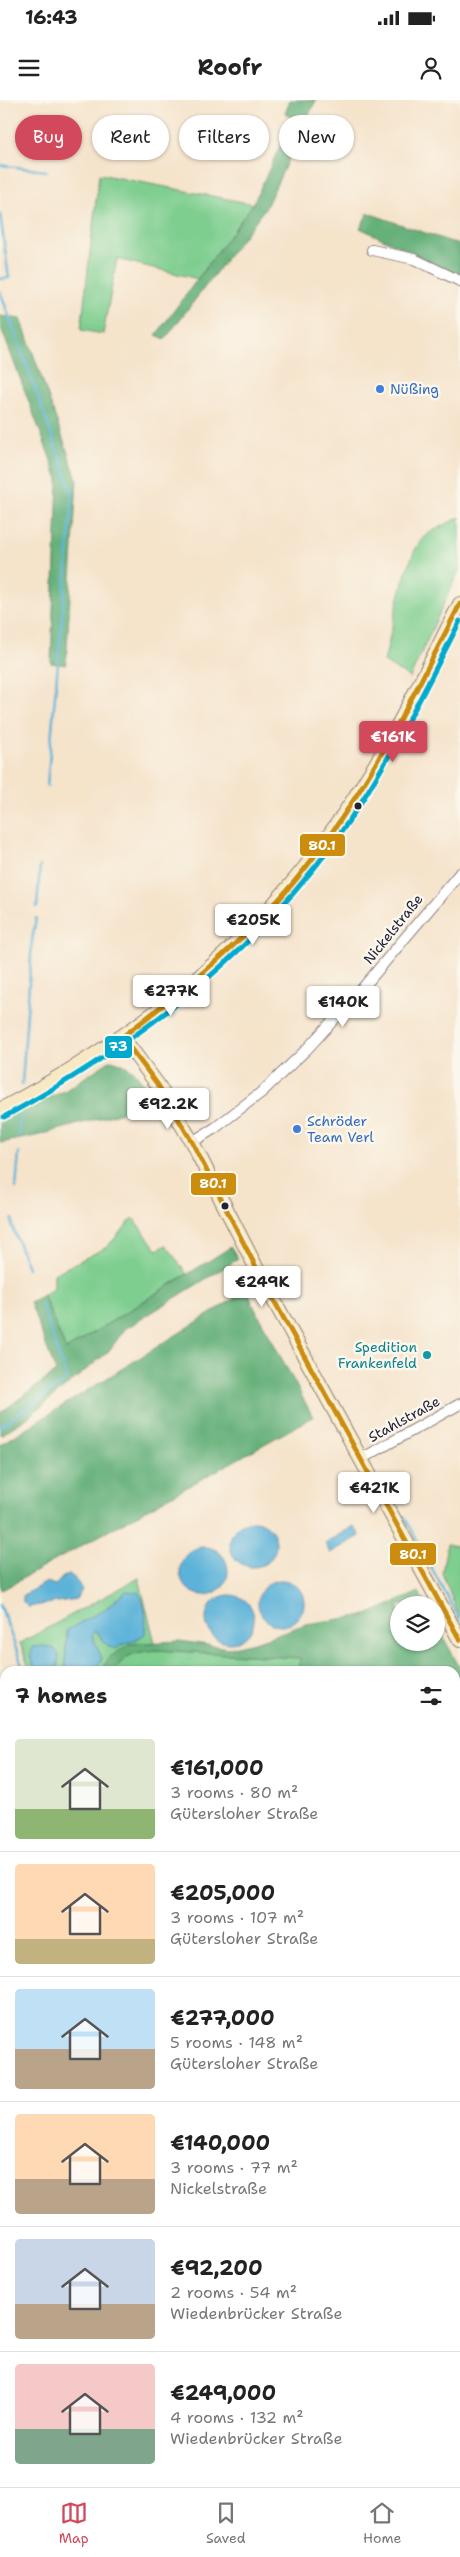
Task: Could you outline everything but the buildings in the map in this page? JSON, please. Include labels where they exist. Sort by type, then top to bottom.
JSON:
[{"type":"main road","points":[[0,1110],[58,1079],[122,1037],[230,950],[282,896],[306,866],[377,763],[460,604]]},
{"type":"main road","points":[[122,1037],[158,1085],[192,1142],[260,1275],[460,1640]]},
{"type":"street","points":[[372,250],[414,259],[460,281]]},
{"type":"street","name":"Nickelstraße","points":[[192,1142],[264,1091],[306,1050],[361,990],[460,873]]},
{"type":"street","name":"Stahlstraße","points":[[361,1459],[460,1404]]},
{"type":"green space","points":[[290,100],[316,100],[309,115],[285,114]]},
{"type":"green space","points":[[279,148],[279,160],[288,160],[266,207],[165,339],[156,335],[253,204]]},
{"type":"green space","points":[[99,174],[253,204],[198,279],[117,259],[103,334],[81,330]]},
{"type":"green space","points":[[368,213],[460,245],[460,276],[360,228]]},
{"type":"green space","points":[[0,316],[21,319],[77,479],[66,665],[51,663],[58,479],[0,325]]},
{"type":"green space","points":[[460,517],[460,568],[410,678],[384,662],[405,575],[418,544],[426,535]]},
{"type":"green space","points":[[111,1060],[133,1071],[143,1082],[155,1103],[36,1136],[0,1143],[0,1121],[66,1090]]},
{"type":"green space","points":[[133,1218],[157,1250],[166,1245],[187,1274],[66,1350],[43,1295],[54,1288],[54,1274],[107,1247]]},
{"type":"green space","points":[[231,1247],[238,1259],[125,1329],[108,1352],[27,1418],[0,1435],[0,1413],[56,1372],[30,1302],[43,1295],[66,1350]]},
{"type":"green space","points":[[248,1290],[252,1303],[313,1417],[2,1590],[0,1583],[0,1445]]},
{"type":"green space","points":[[447,1544],[460,1547],[460,1619],[442,1573]]},
{"type":"green space","points":[[139,1578],[155,1643],[130,1646],[117,1652],[104,1666],[97,1666],[102,1659],[92,1635],[95,1631],[108,1646],[136,1641],[126,1591],[104,1610],[67,1630],[65,1666],[58,1666],[59,1656],[30,1656],[34,1666],[28,1666],[20,1643]]},
{"type":"green space","points":[[419,1592],[421,1596],[410,1596]]},
{"type":"green space","points":[[390,1605],[390,1651],[445,1651],[445,1640],[459,1666],[300,1666],[300,1658],[155,1650],[131,1655],[118,1666],[104,1666],[110,1657],[130,1644],[179,1641],[229,1648],[255,1642],[306,1624],[367,1615]]},
{"type":"green space","points":[[155,1650],[300,1658],[300,1666],[118,1666],[127,1657]]},
{"type":"water","points":[[253,1521],[266,1525],[272,1531],[276,1544],[272,1557],[266,1563],[253,1567],[240,1563],[234,1557],[230,1544],[234,1531],[240,1525]]},
{"type":"water","points":[[354,1526],[360,1536],[330,1553],[325,1543]]},
{"type":"water","points":[[199,1547],[209,1547],[221,1554],[228,1566],[228,1576],[221,1588],[209,1595],[199,1595],[191,1591],[184,1584],[180,1576],[180,1566],[184,1558],[191,1551]]},
{"type":"water","points":[[69,1575],[75,1578],[82,1590],[76,1599],[28,1607],[23,1602],[23,1595],[47,1582],[55,1585],[63,1577]]},
{"type":"water","points":[[281,1580],[294,1584],[300,1590],[304,1603],[300,1616],[294,1622],[281,1626],[268,1622],[262,1616],[258,1603],[262,1590],[268,1584]]},
{"type":"water","points":[[126,1591],[138,1592],[143,1601],[145,1612],[145,1634],[116,1649],[108,1646],[95,1631],[92,1635],[102,1659],[97,1666],[65,1666],[67,1630],[104,1610]]},
{"type":"water","points":[[225,1595],[235,1595],[247,1602],[254,1614],[254,1624],[247,1636],[235,1643],[225,1643],[217,1639],[210,1632],[206,1624],[206,1614],[210,1606],[217,1599]]},
{"type":"water","points":[[45,1646],[54,1648],[59,1656],[58,1666],[34,1666],[30,1656],[33,1647]]},
{"type":"waterway","points":[[0,165],[46,171]]},
{"type":"waterway","points":[[0,214],[9,278],[0,279]]},
{"type":"waterway","points":[[0,291],[73,494],[47,786]]},
{"type":"waterway","points":[[37,907],[40,866]]},
{"type":"waterway","points":[[22,1084],[32,941],[36,918]]},
{"type":"waterway","points":[[19,1116],[19,1136]]},
{"type":"waterway","points":[[16,1188],[19,1153]]},
{"type":"waterway","points":[[12,1219],[12,1226],[28,1268]]},
{"type":"waterway","points":[[0,1427],[67,1379],[41,1303]]},
{"type":"waterway","points":[[404,1516],[460,1621]]},
{"type":"waterway","points":[[0,1604],[22,1666]]},
{"type":"transit line","name":"80.1","points":[[122,1037],[185,988],[225,953],[281,897],[309,864],[358,793],[380,756],[460,604]]},
{"type":"transit line","name":"73","points":[[4,1117],[52,1090],[143,1029],[227,961],[266,923],[303,882],[355,812],[403,731],[460,621]]},
{"type":"transit line","name":"80.1","points":[[122,1037],[158,1085],[192,1142],[260,1275],[460,1640]]},
{"type":"place","name":"Nüßing","points":[[380,389]]},
{"type":"place","name":"Schröder Team Verl","points":[[297,1129]]},
{"type":"place","name":"Spedition Frankenfeld","points":[[427,1355]]}]
